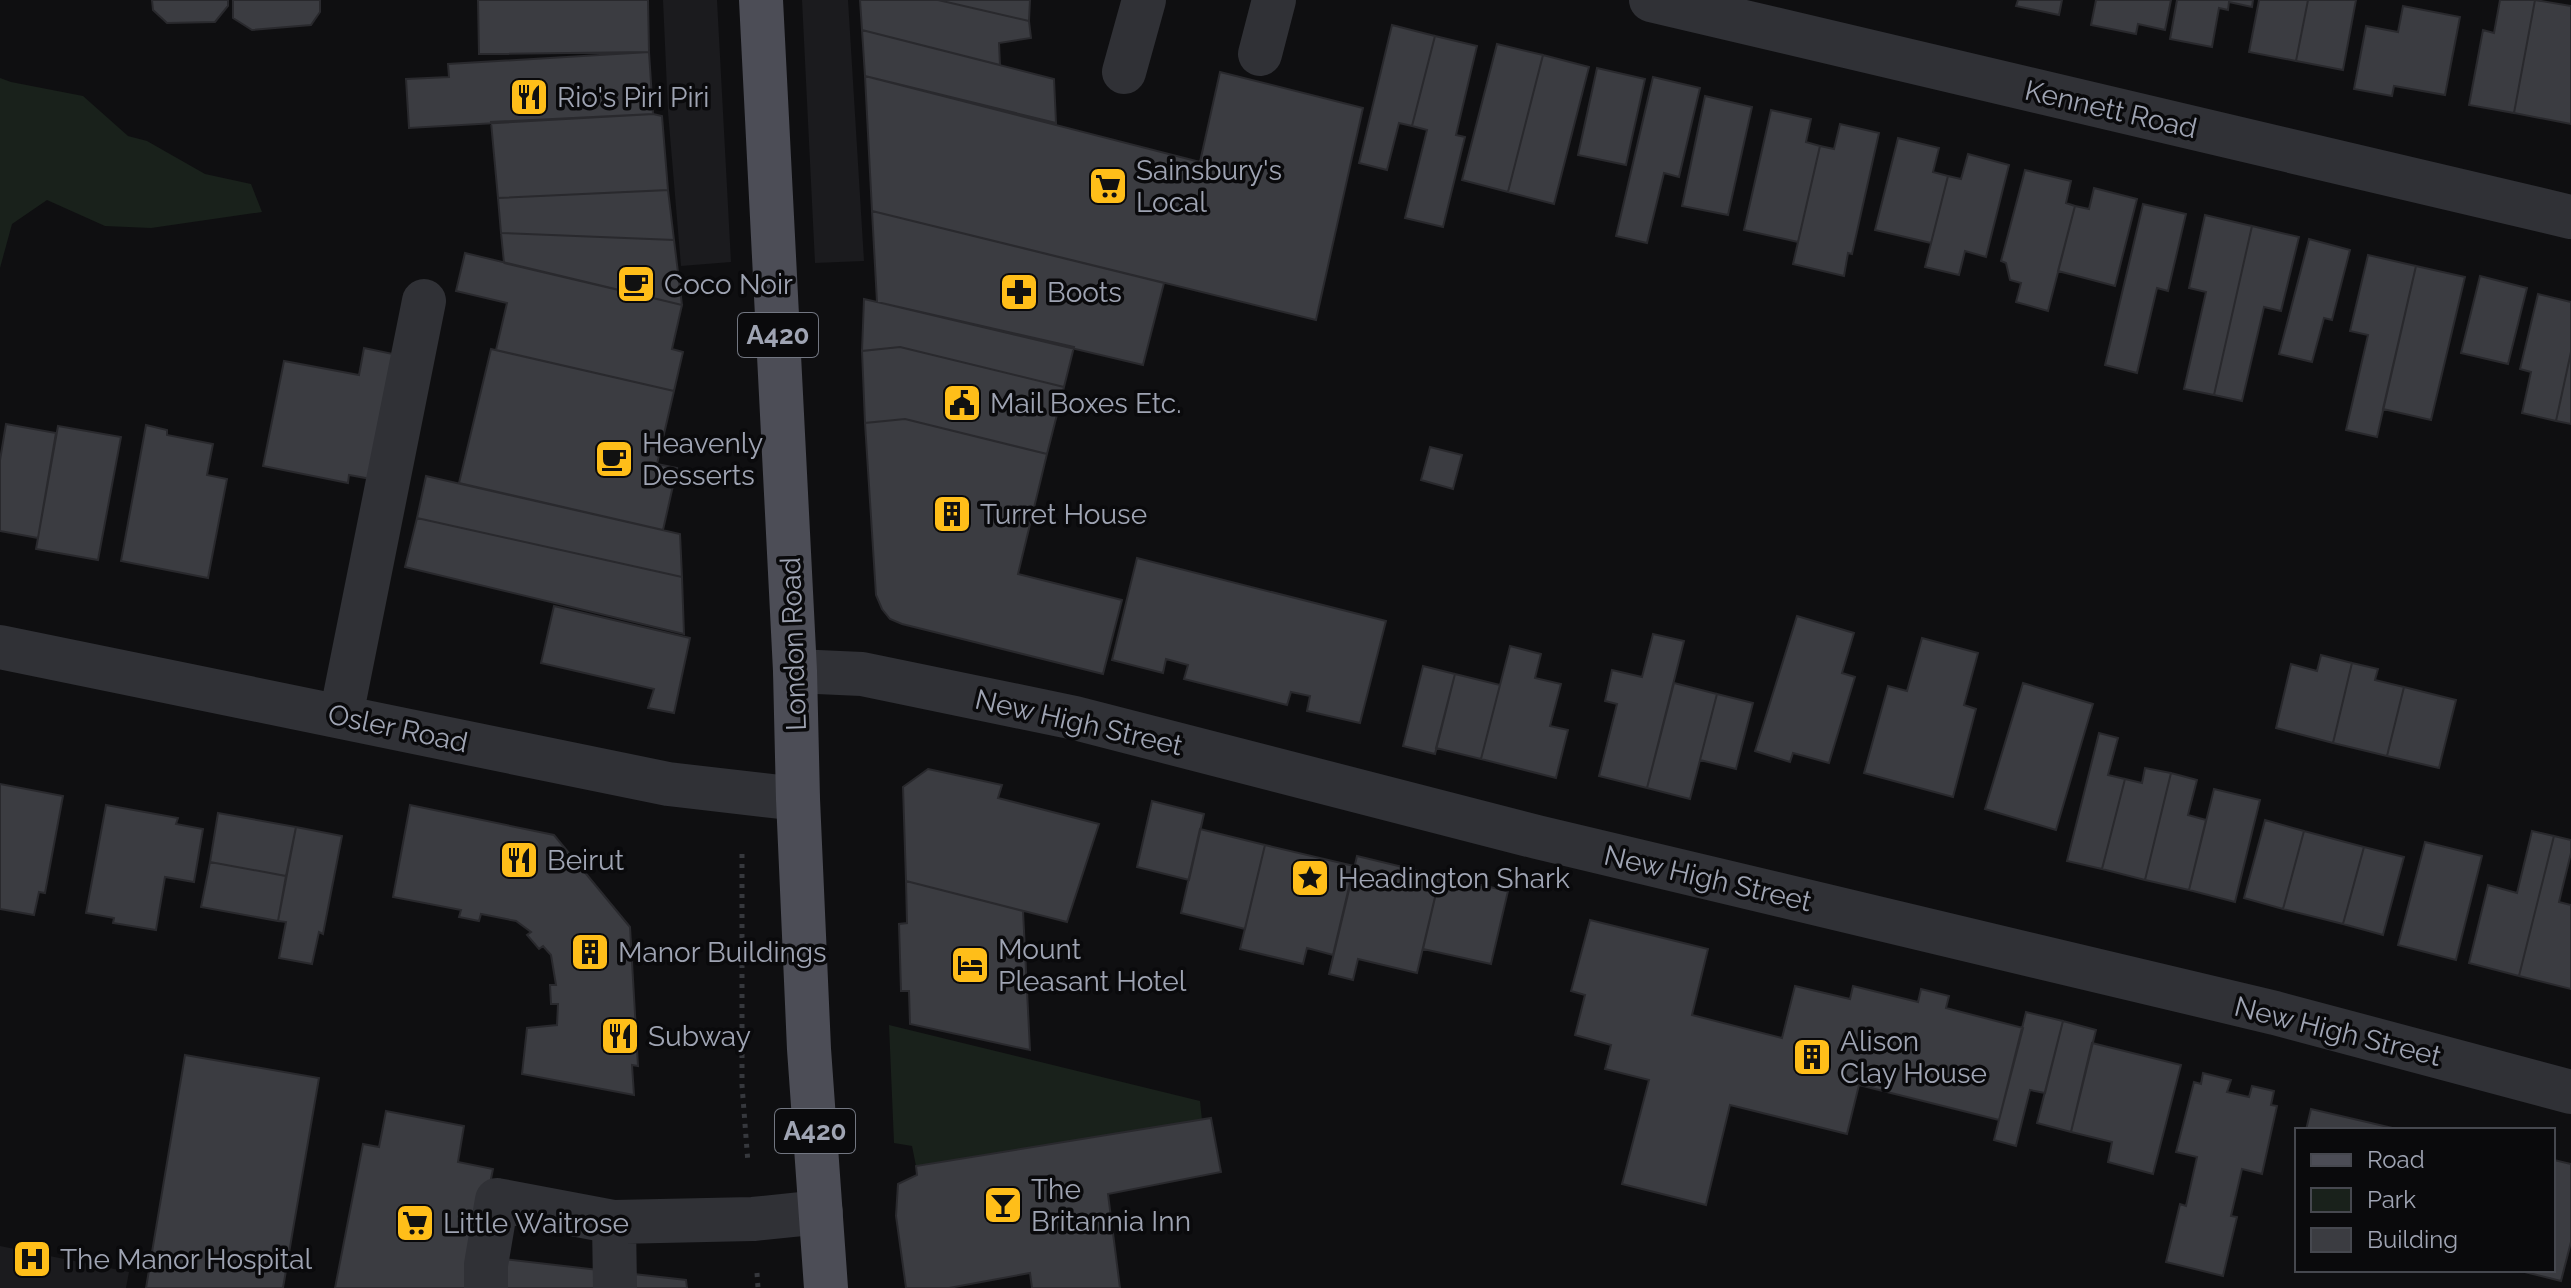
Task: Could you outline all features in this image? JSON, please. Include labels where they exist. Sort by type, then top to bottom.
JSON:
[{"type":"main road","name":"London Road","points":[[761,0],[795,671],[809,1049],[826,1288]]},
{"type":"street","points":[[1124,72],[1144,0]]},
{"type":"street","points":[[1260,54],[1274,0]]},
{"type":"street","name":"Kennett Road","points":[[1651,0],[2571,217]]},
{"type":"street","points":[[341,716],[424,301]]},
{"type":"street","name":"Osler Road","points":[[0,647],[668,784],[798,799]]},
{"type":"street","name":"New High Street","points":[[795,671],[862,674],[1075,718],[1537,837],[2260,1010],[2571,1092]]},
{"type":"street","points":[[486,1288],[486,1265],[497,1200],[614,1222],[753,1219],[821,1212]]},
{"type":"street","points":[[614,1222],[615,1288]]},
{"type":"path","points":[[741,914],[742,1085],[758,1288]]},
{"type":"shaded area","points":[[663,0],[717,0],[731,262],[681,266],[668,112]]},
{"type":"shaded area","points":[[802,0],[848,0],[864,261],[815,263]]},
{"type":"shaded area","name":"The Manor Hospital","points":[[0,1246],[129,1272],[126,1288],[0,1288]]},
{"type":"green space","points":[[0,78],[83,96],[128,136],[147,141],[205,174],[251,184],[262,212],[151,228],[105,226],[47,200],[12,224],[0,268]]},
{"type":"green space","points":[[889,1025],[1200,1101],[1202,1120],[916,1166],[912,1146],[894,1143]]},
{"type":"building","points":[[152,0],[228,0],[228,6],[215,22],[167,23],[153,10]]},
{"type":"building","points":[[233,0],[320,0],[320,12],[311,25],[252,30],[233,18]]},
{"type":"building","points":[[478,0],[648,0],[649,52],[479,54]]},
{"type":"building","points":[[860,0],[938,0],[1029,21],[1031,38],[999,43],[1000,65],[862,30]]},
{"type":"building","points":[[938,0],[1030,0],[1029,21]]},
{"type":"building","points":[[2018,0],[2062,0],[2059,15],[2016,6]]},
{"type":"building","points":[[2096,0],[2171,0],[2165,30],[2138,24],[2136,34],[2091,25]]},
{"type":"building","points":[[2177,0],[2253,0],[2252,7],[2229,2],[2228,10],[2219,8],[2212,47],[2170,39]]},
{"type":"building","points":[[2259,0],[2308,0],[2296,61],[2249,52]]},
{"type":"building","points":[[2308,0],[2356,0],[2343,70],[2296,61]]},
{"type":"building","points":[[2500,0],[2535,0],[2514,113],[2469,105],[2483,30],[2494,33]]},
{"type":"building","points":[[2535,0],[2571,6],[2571,124],[2514,113]]},
{"type":"building","points":[[2403,6],[2460,17],[2445,95],[2394,86],[2392,96],[2354,89],[2366,26],[2398,32]]},
{"type":"building","points":[[1392,25],[1435,36],[1412,126],[1399,123],[1387,170],[1359,163]]},
{"type":"building","points":[[862,30],[1054,79],[1056,123],[865,76]]},
{"type":"building","points":[[1435,36],[1477,46],[1456,135],[1465,137],[1443,227],[1405,218],[1427,130],[1412,126]]},
{"type":"building","points":[[1497,44],[1543,55],[1508,192],[1462,180]]},
{"type":"building","name":"Rio's Piri Piri","points":[[649,52],[653,114],[409,128],[406,79],[449,77],[448,64]]},
{"type":"building","points":[[1543,55],[1589,67],[1554,204],[1508,192]]},
{"type":"building","points":[[1597,68],[1645,79],[1626,165],[1578,155]]},
{"type":"building","name":"Sainsbury's Local","points":[[1220,72],[1363,108],[1316,320],[872,211],[865,76],[1200,162]]},
{"type":"building","points":[[1653,77],[1700,88],[1679,177],[1664,173],[1647,243],[1616,236]]},
{"type":"building","points":[[1705,96],[1752,107],[1728,215],[1682,206]]},
{"type":"building","points":[[1771,110],[1811,119],[1806,142],[1820,146],[1798,242],[1744,230]]},
{"type":"building","points":[[662,116],[668,190],[498,198],[491,122]]},
{"type":"building","points":[[1840,124],[1879,133],[1852,254],[1848,253],[1844,276],[1793,264],[1820,146],[1834,149]]},
{"type":"building","points":[[1898,138],[1939,148],[1933,172],[1948,176],[1931,243],[1875,230]]},
{"type":"building","points":[[1968,154],[2009,165],[1986,257],[1965,251],[1959,275],[1925,267],[1948,176],[1961,179]]},
{"type":"building","points":[[2025,170],[2071,181],[2066,203],[2075,206],[2048,311],[2016,302],[2021,283],[2010,280],[2006,263],[2001,261]]},
{"type":"building","points":[[2094,188],[2137,199],[2115,286],[2058,271],[2075,206],[2089,209]]},
{"type":"building","points":[[668,190],[674,240],[501,233],[498,198]]},
{"type":"building","points":[[2143,204],[2186,214],[2168,291],[2157,288],[2137,373],[2105,365]]},
{"type":"building","name":"Boots","points":[[872,211],[1164,283],[1143,365],[877,302]]},
{"type":"building","points":[[2205,215],[2252,226],[2214,395],[2184,389],[2206,292],[2189,288]]},
{"type":"building","points":[[2252,226],[2299,237],[2281,311],[2264,307],[2242,401],[2214,395]]},
{"type":"building","name":"Coco Noir","points":[[501,233],[674,240],[682,305],[504,263]]},
{"type":"building","points":[[2309,239],[2350,250],[2332,320],[2324,318],[2312,362],[2279,354]]},
{"type":"building","points":[[465,253],[682,305],[672,349],[683,352],[674,391],[496,350],[507,303],[456,291]]},
{"type":"building","points":[[2368,255],[2416,266],[2377,437],[2346,430],[2368,335],[2350,331]]},
{"type":"building","points":[[2416,266],[2465,277],[2431,420],[2383,409]]},
{"type":"building","points":[[2480,276],[2527,288],[2508,364],[2461,353]]},
{"type":"building","points":[[2538,294],[2571,302],[2571,352],[2556,421],[2522,413],[2531,372],[2520,369]]},
{"type":"building","points":[[864,299],[1074,347],[1064,387],[900,347],[862,351]]},
{"type":"building","name":"Mail Boxes Etc.","points":[[900,347],[1064,387],[1047,454],[905,419],[865,423],[862,351]]},
{"type":"building","points":[[364,348],[393,354],[371,479],[349,475],[348,483],[263,466],[284,361],[359,375]]},
{"type":"building","points":[[491,349],[674,391],[657,464],[677,468],[663,530],[459,483]]},
{"type":"building","points":[[2571,352],[2571,424],[2556,421]]},
{"type":"building","name":"Turret House","points":[[905,419],[1047,454],[1018,574],[1122,600],[1103,674],[902,624],[890,619],[882,609],[876,595],[865,423]]},
{"type":"building","points":[[6,424],[56,433],[38,538],[0,531],[0,460]]},
{"type":"building","points":[[146,425],[167,430],[167,435],[213,444],[207,475],[227,479],[208,578],[121,561]]},
{"type":"building","points":[[58,426],[121,437],[98,560],[36,549]]},
{"type":"building","points":[[1430,447],[1462,455],[1453,489],[1421,480]]},
{"type":"building","points":[[426,476],[680,534],[682,577],[417,518]]},
{"type":"building","points":[[417,518],[682,577],[684,634],[405,567]]},
{"type":"building","points":[[1137,558],[1386,621],[1360,723],[1307,711],[1310,696],[1291,692],[1287,705],[1184,679],[1188,665],[1166,659],[1163,673],[1112,660]]},
{"type":"building","points":[[554,606],[690,638],[674,713],[648,708],[654,689],[541,663]]},
{"type":"building","points":[[1797,616],[1854,633],[1842,673],[1855,677],[1829,763],[1793,753],[1790,762],[1755,751]]},
{"type":"building","points":[[1653,634],[1684,641],[1647,788],[1599,776],[1617,704],[1605,701],[1612,670],[1642,677]]},
{"type":"building","points":[[1922,638],[1978,653],[1964,705],[1976,709],[1953,797],[1864,773],[1888,686],[1907,691]]},
{"type":"building","points":[[1510,646],[1541,654],[1535,678],[1561,684],[1550,726],[1568,730],[1556,778],[1481,759]]},
{"type":"building","points":[[2321,655],[2352,663],[2333,743],[2276,728],[2291,664],[2317,671]]},
{"type":"building","points":[[2352,663],[2378,669],[2375,680],[2404,687],[2387,756],[2333,743]]},
{"type":"building","points":[[1423,666],[1455,674],[1435,754],[1403,746]]},
{"type":"building","points":[[1455,674],[1500,685],[1481,759],[1436,748]]},
{"type":"building","points":[[1674,683],[1717,694],[1690,799],[1647,788]]},
{"type":"building","points":[[2023,683],[2093,704],[2056,830],[1985,809]]},
{"type":"building","points":[[2404,687],[2456,700],[2439,768],[2387,756]]},
{"type":"building","points":[[1717,694],[1753,703],[1736,769],[1700,760]]},
{"type":"building","points":[[2099,733],[2118,738],[2108,775],[2125,779],[2102,869],[2067,861]]},
{"type":"building","points":[[2145,768],[2171,773],[2145,880],[2102,869],[2125,779],[2142,783]]},
{"type":"building","points":[[928,769],[1002,785],[998,798],[1099,824],[1067,922],[906,881],[903,787]]},
{"type":"building","points":[[2171,773],[2197,780],[2188,815],[2206,820],[2189,890],[2145,880]]},
{"type":"building","points":[[0,784],[63,796],[45,893],[39,892],[34,915],[0,909]]},
{"type":"building","points":[[2214,789],[2260,800],[2235,902],[2189,890]]},
{"type":"building","points":[[1152,801],[1204,814],[1189,880],[1137,867]]},
{"type":"building","points":[[106,805],[178,818],[176,824],[203,829],[194,882],[165,877],[156,930],[113,923],[114,918],[86,913]]},
{"type":"building","name":"Manor Buildings","points":[[410,805],[554,835],[630,927],[638,1066],[632,1065],[634,1095],[522,1074],[527,1028],[557,1025],[558,1004],[551,1004],[550,985],[556,985],[551,955],[543,946],[539,949],[527,935],[531,932],[516,921],[481,914],[479,921],[459,917],[461,910],[393,897]]},
{"type":"building","points":[[218,813],[296,827],[286,876],[210,862]]},
{"type":"building","points":[[2265,820],[2304,831],[2283,909],[2244,898]]},
{"type":"building","points":[[296,827],[342,836],[323,934],[319,932],[312,964],[279,958],[286,922],[278,921]]},
{"type":"building","points":[[1200,829],[1265,845],[1245,929],[1181,913]]},
{"type":"building","points":[[2304,831],[2364,847],[2343,924],[2283,909]]},
{"type":"building","points":[[2532,831],[2554,836],[2519,976],[2469,963],[2488,885],[2517,893]]},
{"type":"building","points":[[2554,836],[2571,840],[2571,853],[2559,902],[2571,905],[2571,989],[2519,976]]},
{"type":"building","points":[[2425,842],[2482,856],[2456,960],[2398,945]]},
{"type":"building","points":[[1265,845],[1354,866],[1333,955],[1307,948],[1303,964],[1240,949]]},
{"type":"building","points":[[2364,847],[2404,857],[2383,935],[2343,924]]},
{"type":"building","points":[[1357,856],[1440,876],[1417,973],[1358,959],[1353,980],[1329,974]]},
{"type":"building","points":[[210,862],[286,876],[278,921],[201,907]]},
{"type":"building","points":[[1440,876],[1508,891],[1491,964],[1423,949]]},
{"type":"building","points":[[906,881],[1023,911],[1030,1050],[910,1024],[909,991],[901,991],[899,924],[907,923]]},
{"type":"building","name":"Alison Clay House","points":[[1590,920],[1708,949],[1692,1015],[1782,1038],[1795,986],[1850,999],[1853,986],[1918,1002],[1921,989],[1949,996],[1946,1008],[2023,1028],[1999,1120],[1859,1085],[1847,1134],[1730,1105],[1706,1205],[1622,1184],[1649,1080],[1605,1069],[1611,1045],[1575,1035],[1585,995],[1571,991]]},
{"type":"building","points":[[2026,1012],[2063,1021],[2045,1093],[2030,1090],[2016,1146],[1994,1140]]},
{"type":"building","points":[[2063,1021],[2096,1030],[2071,1132],[2037,1123]]},
{"type":"building","points":[[2092,1043],[2181,1065],[2153,1174],[2108,1162],[2112,1142],[2071,1132]]},
{"type":"building","points":[[185,1055],[319,1078],[283,1288],[146,1288]]},
{"type":"building","points":[[2203,1073],[2231,1080],[2227,1092],[2249,1097],[2252,1086],[2274,1091],[2271,1105],[2277,1106],[2262,1174],[2242,1169],[2231,1216],[2237,1217],[2223,1276],[2166,1262],[2180,1204],[2186,1206],[2197,1157],[2176,1152],[2194,1082],[2201,1084]]},
{"type":"building","points":[[2311,1109],[2392,1128],[2306,1128]]},
{"type":"building","name":"Little Waitrose","points":[[386,1111],[464,1126],[458,1162],[493,1169],[475,1258],[475,1288],[335,1288],[363,1144],[379,1147]]},
{"type":"building","name":"The Britannia Inn","points":[[1211,1118],[1221,1172],[1108,1194],[1120,1288],[1032,1288],[1030,1273],[949,1288],[906,1288],[896,1216],[898,1184],[917,1175],[916,1166]]},
{"type":"building","points":[[2555,1160],[2571,1164],[2571,1242],[2561,1281],[2525,1272],[2555,1272]]},
{"type":"building","points":[[494,1258],[686,1280],[687,1288],[497,1288]]},
{"type":"place","name":"Rio's Piri Piri","points":[[529,97]]},
{"type":"place","name":"Sainsbury's Local","points":[[1108,186]]},
{"type":"place","name":"Coco Noir","points":[[636,284]]},
{"type":"place","name":"Boots","points":[[1019,292]]},
{"type":"place","name":"Mail Boxes Etc.","points":[[962,403]]},
{"type":"place","name":"Heavenly Desserts","points":[[614,459]]},
{"type":"place","name":"Turret House","points":[[952,514]]},
{"type":"place","name":"Beirut","points":[[519,860]]},
{"type":"place","name":"Headington Shark","points":[[1310,878]]},
{"type":"place","name":"Manor Buildings","points":[[590,952]]},
{"type":"place","name":"Mount Pleasant Hotel","points":[[970,965]]},
{"type":"place","name":"Subway","points":[[620,1036]]},
{"type":"place","name":"Alison Clay House","points":[[1812,1057]]},
{"type":"place","name":"The Britannia Inn","points":[[1003,1205]]},
{"type":"place","name":"Little Waitrose","points":[[415,1223]]},
{"type":"place","name":"The Manor Hospital","points":[[32,1259]]}]
